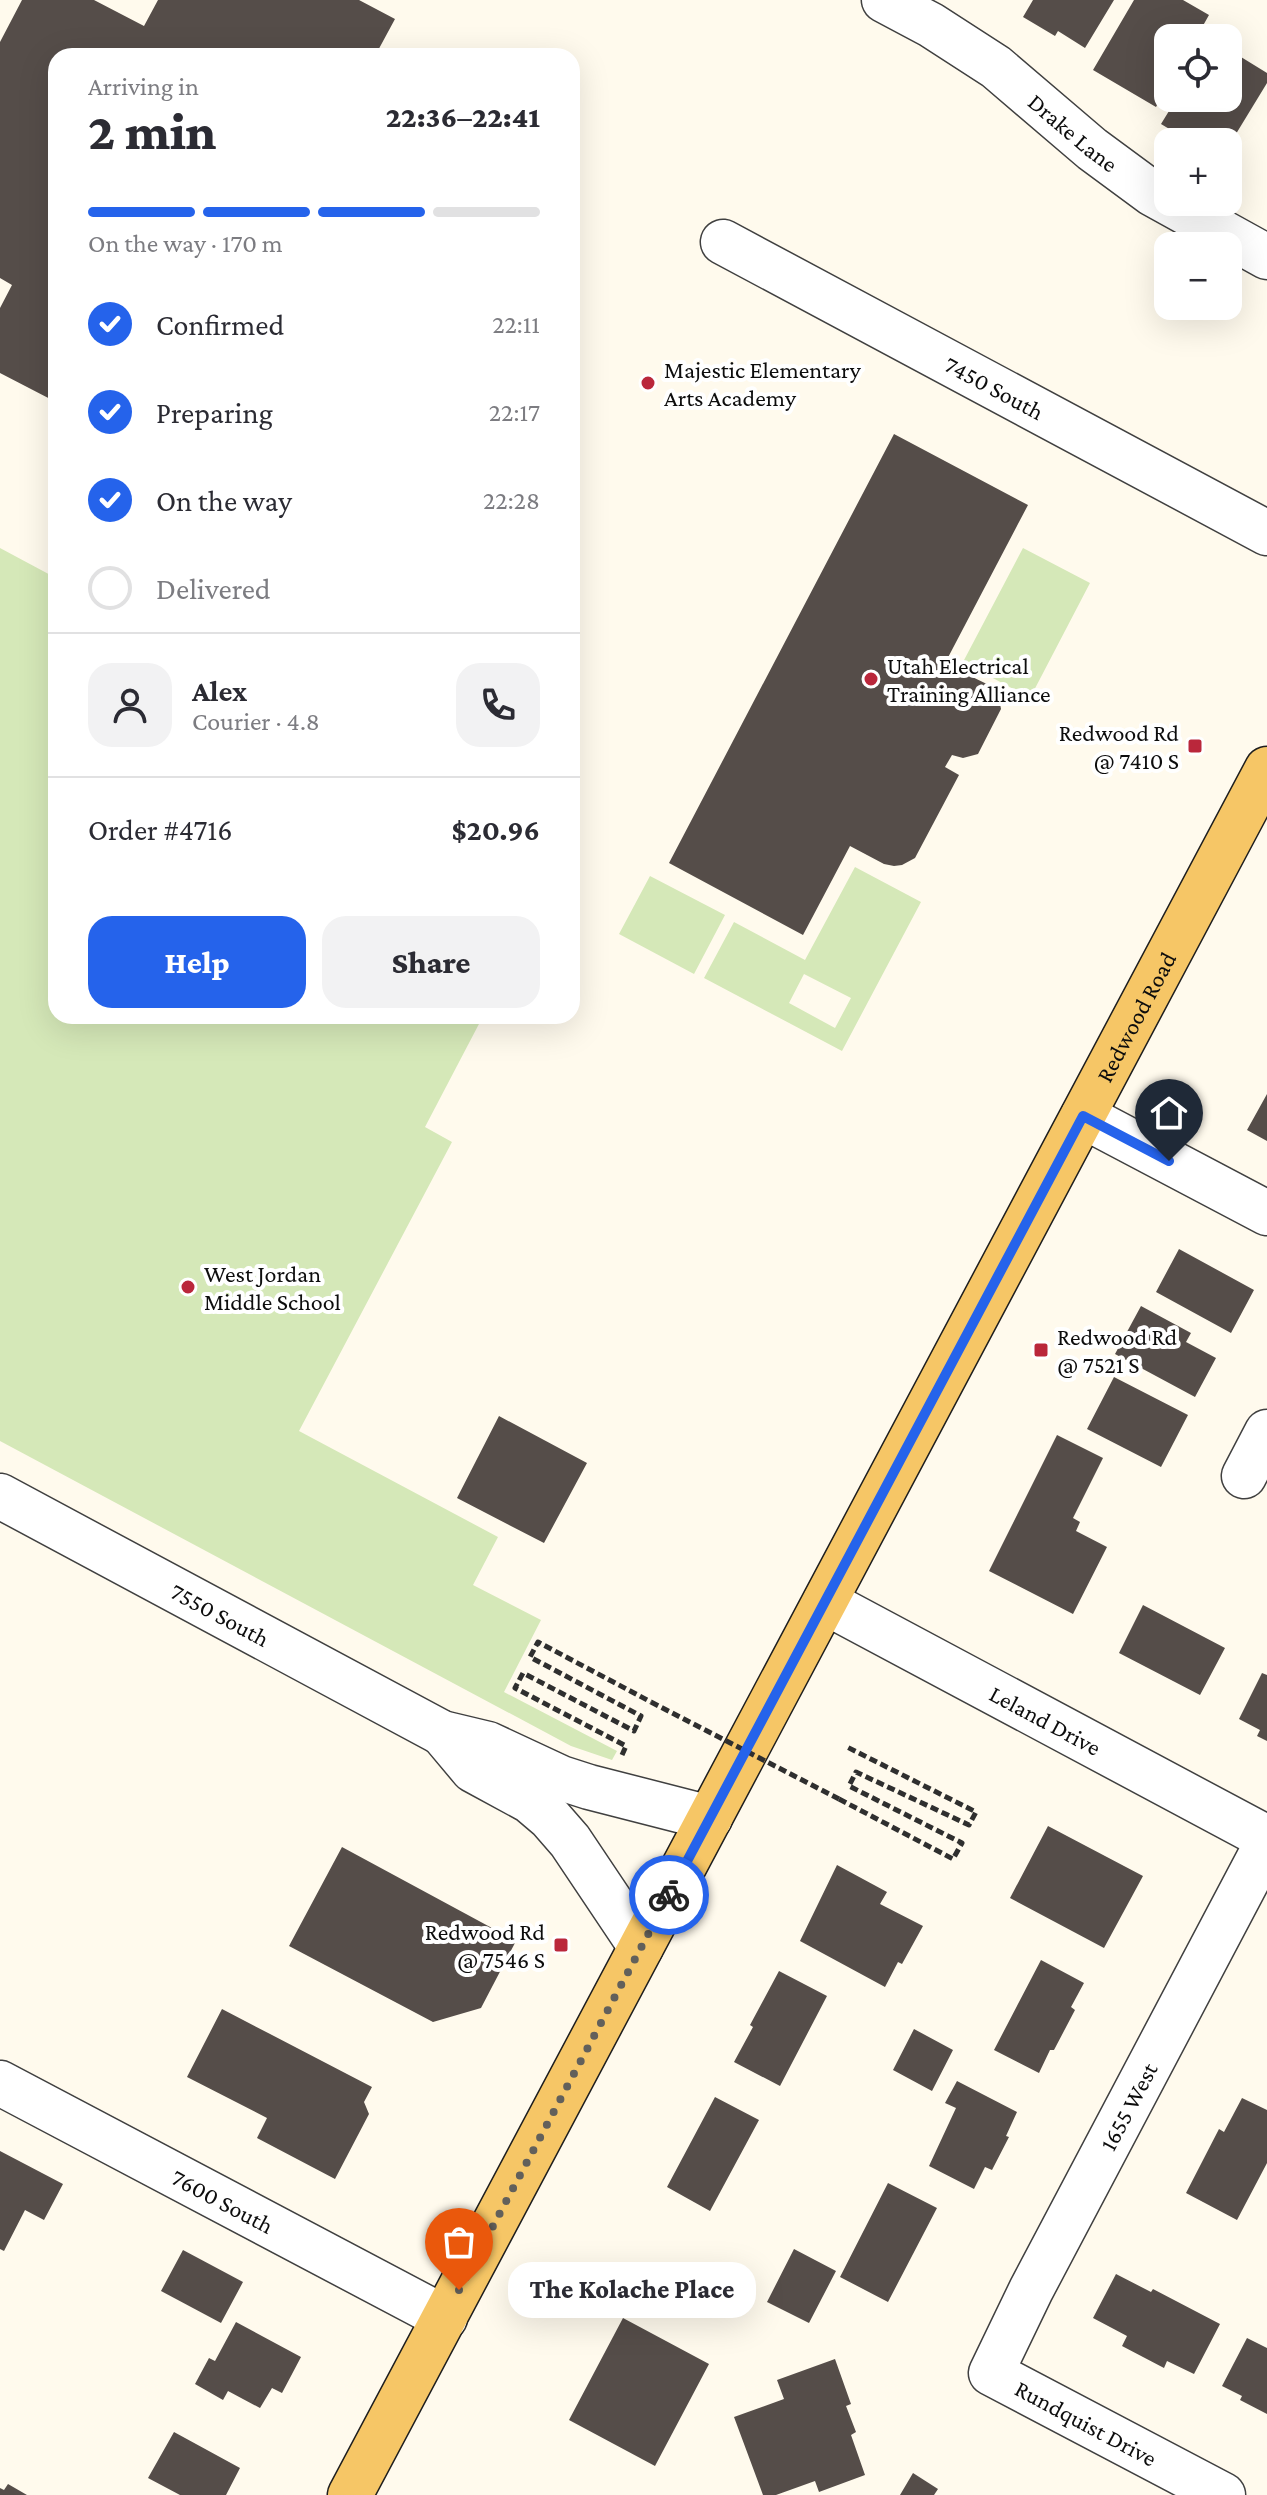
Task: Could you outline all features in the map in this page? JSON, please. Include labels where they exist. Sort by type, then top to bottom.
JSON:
[{"type":"main road","name":"Redwood Road","points":[[350,2495],[1267,769]]},
{"type":"street","name":"Drake Lane","points":[[884,0],[931,25],[996,67],[1092,149],[1153,194],[1267,257]]},
{"type":"street","name":"7450 South","points":[[723,242],[1267,533]]},
{"type":"street","points":[[1083,1116],[1267,1213]]},
{"type":"street","points":[[1244,1476],[1267,1432]]},
{"type":"street","name":"7550 South","points":[[0,1496],[442,1733],[488,1744],[561,1778],[589,1787],[710,1818]]},
{"type":"street","name":"Leland Drive","points":[[825,1602],[1267,1840]]},
{"type":"street","name":"7550 South","points":[[442,1733],[473,1770],[530,1801],[550,1818],[570,1841],[641,1947]]},
{"type":"street","name":"1655 West","points":[[991,2373],[1031,2290],[1267,1840]]},
{"type":"street","name":"7600 South","points":[[0,2083],[445,2318]]},
{"type":"street","name":"Rundquist Drive","points":[[991,2373],[1223,2495]]},
{"type":"path","points":[[621,1758],[626,1746],[515,1688],[523,1673],[634,1731],[641,1716],[530,1657],[538,1642],[953,1859],[962,1843],[849,1786],[856,1772],[969,1825],[976,1812],[847,1747]]},
{"type":"green space","points":[[0,548],[48,574],[48,1024],[479,1024],[425,1127],[452,1142],[299,1431],[498,1537],[473,1585],[541,1620],[504,1692],[617,1751],[612,1760],[571,1746],[0,1441]]},
{"type":"green space","points":[[1023,548],[1090,583],[1030,698],[963,662]]},
{"type":"green space","points":[[855,867],[921,902],[842,1051],[704,978],[734,922],[805,960]],"holes":[[[804,974],[851,998],[835,1028],[789,1003]]]},
{"type":"green space","points":[[650,876],[725,915],[694,974],[619,934]]},
{"type":"building","points":[[22,0],[94,0],[144,26],[158,0],[359,0],[395,19],[379,48],[48,48],[48,398],[0,373],[0,308],[12,285],[0,278],[0,42]]},
{"type":"building","points":[[1033,0],[1114,0],[1085,48],[1058,31],[1055,36],[1023,17]]},
{"type":"building","points":[[1134,0],[1183,0],[1209,15],[1204,24],[1154,24],[1154,106],[1093,70]]},
{"type":"building","points":[[1242,58],[1267,73],[1267,83],[1240,128],[1168,128],[1161,124],[1168,112],[1242,112]]},
{"type":"building","name":"Utah Electrical Training Alliance","points":[[894,434],[1028,505],[943,667],[960,671],[993,687],[998,693],[1001,709],[978,754],[963,758],[952,755],[945,767],[959,775],[915,858],[894,866],[850,846],[803,935],[669,863]]},
{"type":"building","points":[[1267,1094],[1267,1141],[1247,1130]]},
{"type":"building","points":[[1179,1249],[1254,1290],[1231,1333],[1156,1292]]},
{"type":"building","points":[[1141,1306],[1191,1333],[1186,1342],[1216,1358],[1195,1397],[1115,1354]]},
{"type":"building","points":[[1114,1377],[1188,1415],[1161,1467],[1087,1429]]},
{"type":"building","points":[[499,1416],[587,1463],[544,1543],[457,1498]]},
{"type":"building","points":[[1057,1435],[1103,1458],[1073,1518],[1080,1522],[1076,1531],[1107,1547],[1073,1614],[989,1571]]},
{"type":"building","points":[[1143,1605],[1225,1648],[1200,1695],[1119,1653]]},
{"type":"building","points":[[1262,1673],[1267,1675],[1267,1741],[1257,1736],[1260,1730],[1239,1719]]},
{"type":"building","points":[[1048,1826],[1143,1876],[1104,1948],[1010,1898]]},
{"type":"building","points":[[342,1847],[516,1941],[481,2008],[433,2022],[289,1946]]},
{"type":"building","points":[[837,1865],[887,1892],[880,1904],[923,1926],[885,1987],[800,1941]]},
{"type":"building","points":[[1041,1960],[1084,1983],[1071,2007],[1075,2010],[1039,2073],[994,2050]]},
{"type":"building","points":[[779,1971],[827,1996],[780,2086],[734,2062]]},
{"type":"building","points":[[222,2009],[372,2087],[364,2102],[369,2114],[335,2179],[257,2138],[267,2118],[187,2077]]},
{"type":"building","points":[[914,2029],[953,2050],[932,2091],[893,2070]]},
{"type":"building","points":[[957,2081],[1017,2112],[1006,2136],[1009,2137],[992,2170],[985,2167],[974,2189],[929,2166],[956,2108],[945,2103]]},
{"type":"building","points":[[715,2097],[759,2120],[710,2211],[667,2187]]},
{"type":"building","points":[[1242,2098],[1267,2110],[1267,2163],[1237,2220],[1186,2193],[1219,2129],[1224,2132]]},
{"type":"building","points":[[0,2151],[63,2184],[44,2220],[25,2210],[4,2251],[0,2249]]},
{"type":"building","points":[[888,2183],[937,2208],[888,2302],[840,2277]]},
{"type":"building","points":[[794,2249],[836,2271],[809,2323],[767,2302]]},
{"type":"building","points":[[183,2250],[243,2282],[221,2323],[161,2291]]},
{"type":"building","points":[[1116,2274],[1151,2292],[1153,2289],[1220,2324],[1194,2374],[1167,2361],[1164,2368],[1122,2346],[1127,2336],[1093,2318]]},
{"type":"building","points":[[623,2318],[709,2364],[655,2466],[569,2420]]},
{"type":"building","points":[[236,2322],[301,2357],[282,2393],[272,2388],[260,2408],[228,2391],[223,2400],[195,2384],[209,2358],[215,2361]]},
{"type":"building","points":[[1247,2338],[1267,2348],[1267,2414],[1222,2386]]},
{"type":"building","points":[[835,2359],[851,2404],[846,2406],[856,2432],[851,2435],[865,2475],[819,2492],[815,2481],[776,2495],[763,2495],[734,2417],[784,2399],[777,2380]]},
{"type":"building","points":[[174,2432],[240,2468],[226,2495],[180,2495],[148,2478]]},
{"type":"building","points":[[913,2473],[938,2489],[934,2495],[900,2495]]},
{"type":"building","points":[[8,2484],[27,2495],[0,2495],[0,2488],[4,2490]]},
{"type":"way so far","points":[[459,2290],[669,1895]]},
{"type":"place","name":"Majestic Elementary Arts Academy","points":[[648,383]]},
{"type":"place","name":"Utah Electrical Training Alliance","points":[[871,679]]},
{"type":"place","name":"Redwood Rd @ 7410 S","points":[[1195,746]]},
{"type":"place","name":"West Jordan Middle School","points":[[188,1287]]},
{"type":"place","name":"Redwood Rd @ 7521 S","points":[[1041,1350]]},
{"type":"place","name":"Redwood Rd @ 7546 S","points":[[561,1945]]},
{"type":"place","name":"The Kolache Place","points":[[459,2290]]},
{"type":"route","points":[[669,1895],[1083,1116],[1169,1161]]}]
